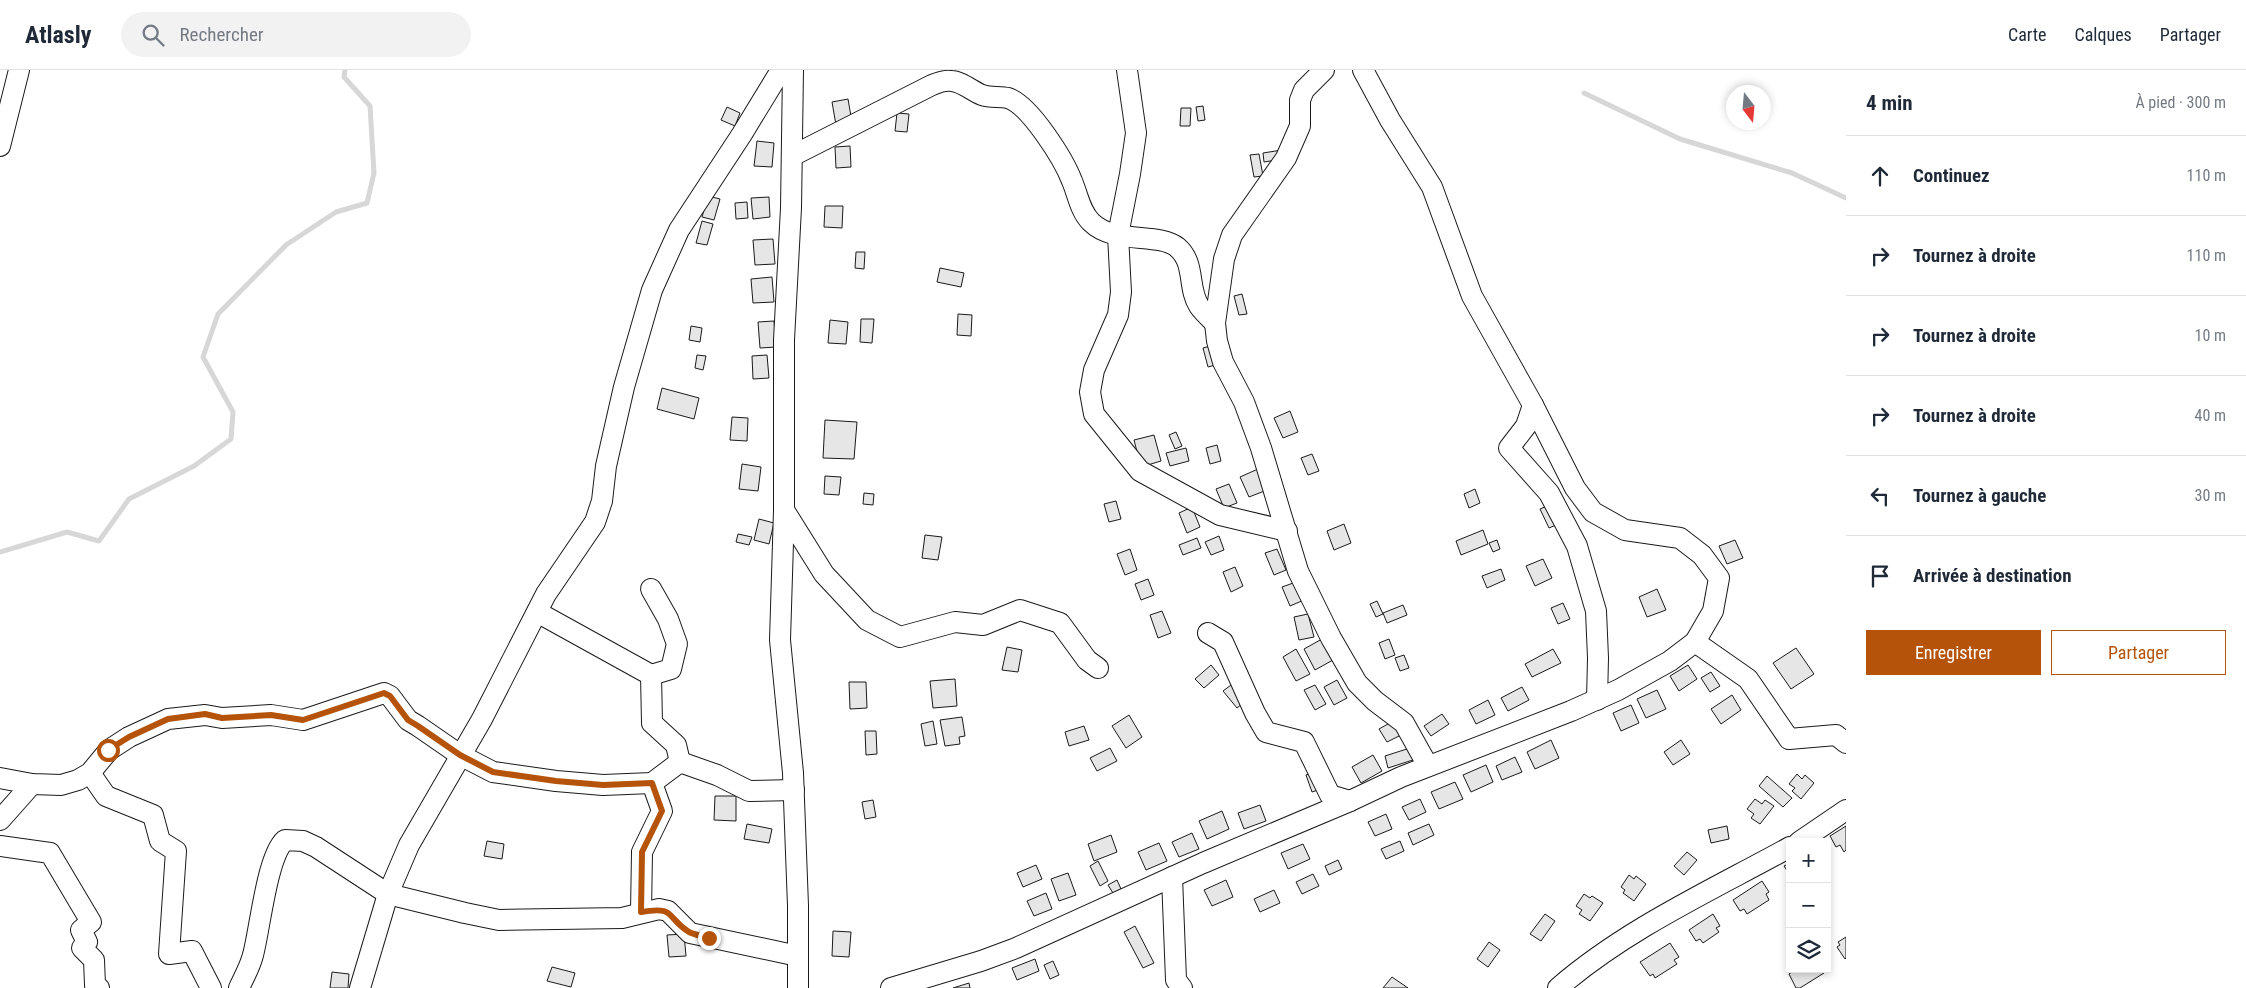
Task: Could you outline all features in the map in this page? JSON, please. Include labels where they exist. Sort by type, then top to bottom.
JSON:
[{"type":"street","points":[[0,146],[19,70]]},
{"type":"street","points":[[360,988],[388,894],[409,845],[482,719],[546,594],[595,522],[602,501],[606,466],[624,387],[652,290],[675,238],[781,70]]},
{"type":"street","points":[[793,70],[792,156],[784,340],[784,510],[780,640],[794,790],[798,988]]},
{"type":"street","points":[[1324,70],[1304,90],[1300,100],[1300,126],[1286,158],[1232,235],[1224,259],[1215,323],[1216,341],[1223,362],[1244,402],[1261,448],[1298,571],[1330,638],[1353,675],[1375,702],[1404,723],[1428,766]]},
{"type":"street","points":[[891,988],[981,961],[1016,948],[1172,877],[1428,766],[1597,700],[1670,662],[1695,642],[1713,611],[1719,578],[1702,555],[1680,538],[1625,530],[1593,512],[1575,488],[1533,405],[1472,296],[1432,188],[1362,70]]},
{"type":"street","points":[[1132,71],[1136,133],[1118,236],[1121,292],[1118,315],[1094,370],[1090,392],[1094,414],[1140,471],[1220,515],[1287,531]]},
{"type":"street","points":[[792,156],[932,85],[951,80],[982,95],[1008,98],[1019,105],[1052,141],[1072,182],[1080,205],[1091,222],[1105,231],[1118,236],[1167,241],[1178,248],[1190,265],[1191,282],[1199,307],[1215,323]]},
{"type":"street","points":[[1533,405],[1526,426],[1509,448],[1549,493],[1577,546],[1596,611],[1597,700]]},
{"type":"street","points":[[784,510],[824,574],[867,620],[900,637],[955,622],[984,625],[1020,610],[1060,623],[1087,660],[1098,668]]},
{"type":"street","points":[[538,612],[651,675],[672,669],[677,644],[668,619],[651,589]]},
{"type":"street","points":[[1208,633],[1223,642],[1254,713],[1266,732],[1304,742],[1330,795],[1350,800]]},
{"type":"street","points":[[1695,642],[1748,679],[1789,739],[1836,735],[1846,743]]},
{"type":"street","points":[[651,675],[652,723],[676,745],[680,762]]},
{"type":"street","points":[[0,778],[32,784],[60,785],[78,780],[90,773],[108,750],[129,737],[168,719],[205,714],[222,718],[271,715],[303,720],[384,693],[390,696],[408,720],[460,755],[493,772],[547,780],[603,785],[652,783],[680,762]]},
{"type":"street","points":[[680,762],[717,775],[749,791],[794,790]]},
{"type":"street","points":[[90,773],[106,796],[154,815],[160,841],[176,852],[169,954],[192,952],[211,988]]},
{"type":"street","points":[[641,912],[642,852],[662,811],[652,783]]},
{"type":"street","points":[[0,820],[32,784]]},
{"type":"street","points":[[1805,838],[1846,810]]},
{"type":"street","points":[[239,988],[252,957],[269,878],[279,845],[284,840],[303,841],[316,847],[388,894],[499,920],[622,918],[660,909],[668,911],[690,932],[798,956]]},
{"type":"street","points":[[0,846],[50,853],[91,922],[81,930],[87,942],[82,948],[94,960],[95,985],[99,988]]},
{"type":"street","points":[[1558,988],[1579,970],[1645,927],[1786,849]]},
{"type":"street","points":[[1172,877],[1176,980],[1182,988]]},
{"type":"building","points":[[848,99],[852,122],[836,125],[832,102]]},
{"type":"building","points":[[1203,106],[1205,120],[1198,121],[1196,107]]},
{"type":"building","points":[[727,107],[740,113],[735,126],[721,120]]},
{"type":"building","points":[[1181,108],[1191,108],[1190,126],[1180,126]]},
{"type":"building","points":[[897,113],[909,114],[907,132],[895,131]]},
{"type":"building","points":[[757,141],[774,143],[772,167],[754,166]]},
{"type":"building","points":[[850,146],[851,167],[836,168],[835,147]]},
{"type":"building","points":[[1282,150],[1283,159],[1264,162],[1263,153]]},
{"type":"building","points":[[1259,154],[1263,176],[1254,177],[1250,155]]},
{"type":"building","points":[[708,196],[720,199],[714,220],[702,217]]},
{"type":"building","points":[[769,197],[770,217],[753,219],[751,198]]},
{"type":"building","points":[[747,202],[748,218],[736,219],[735,203]]},
{"type":"building","points":[[825,206],[843,206],[842,228],[824,227]]},
{"type":"building","points":[[702,221],[713,224],[707,245],[696,243]]},
{"type":"building","points":[[773,239],[775,264],[755,265],[753,240]]},
{"type":"building","points":[[856,252],[865,252],[864,269],[855,268]]},
{"type":"building","points":[[940,268],[964,273],[961,287],[937,282]]},
{"type":"building","points":[[772,277],[774,302],[753,303],[751,279]]},
{"type":"building","points":[[1242,294],[1247,314],[1239,315],[1234,296]]},
{"type":"building","points":[[958,314],[972,315],[971,336],[957,335]]},
{"type":"building","points":[[861,319],[874,319],[872,343],[860,342]]},
{"type":"building","points":[[830,320],[848,322],[846,344],[828,343]]},
{"type":"building","points":[[774,321],[776,347],[760,348],[758,322]]},
{"type":"building","points":[[691,326],[702,328],[700,342],[689,340]]},
{"type":"building","points":[[1214,345],[1219,364],[1208,367],[1203,348]]},
{"type":"building","points":[[697,355],[706,356],[703,370],[695,368]]},
{"type":"building","points":[[767,355],[769,378],[753,379],[752,356]]},
{"type":"building","points":[[662,388],[699,398],[694,419],[657,409]]},
{"type":"building","points":[[1290,411],[1298,432],[1283,438],[1274,418]]},
{"type":"building","points":[[732,417],[748,418],[747,441],[730,440]]},
{"type":"building","points":[[825,420],[857,422],[854,459],[823,458]]},
{"type":"building","points":[[1176,432],[1182,446],[1175,449],[1169,435]]},
{"type":"building","points":[[1154,435],[1161,461],[1141,467],[1134,440]]},
{"type":"building","points":[[1217,445],[1221,461],[1210,464],[1206,448]]},
{"type":"building","points":[[1186,448],[1189,461],[1170,466],[1166,453]]},
{"type":"building","points":[[1312,454],[1319,471],[1308,475],[1301,458]]},
{"type":"building","points":[[742,464],[761,467],[758,491],[739,489]]},
{"type":"building","points":[[1258,469],[1267,490],[1249,497],[1240,477]]},
{"type":"building","points":[[825,476],[841,477],[839,495],[824,494]]},
{"type":"building","points":[[1229,484],[1237,503],[1224,508],[1216,489]]},
{"type":"building","points":[[1475,489],[1480,503],[1469,508],[1464,494]]},
{"type":"building","points":[[864,493],[874,494],[873,505],[863,504]]},
{"type":"building","points":[[1116,501],[1121,519],[1109,522],[1104,504]]},
{"type":"building","points":[[1554,503],[1563,522],[1549,528],[1540,509]]},
{"type":"building","points":[[1192,507],[1200,527],[1187,533],[1179,513]]},
{"type":"building","points":[[759,519],[774,523],[769,544],[754,540]]},
{"type":"building","points":[[1344,524],[1351,543],[1334,550],[1327,531]]},
{"type":"building","points":[[1483,530],[1488,544],[1461,555],[1456,541]]},
{"type":"building","points":[[738,534],[752,537],[749,545],[736,542]]},
{"type":"building","points":[[925,535],[942,537],[938,560],[922,558]]},
{"type":"building","points":[[1219,536],[1224,550],[1211,555],[1205,542]]},
{"type":"building","points":[[1197,538],[1201,548],[1183,555],[1179,545]]},
{"type":"building","points":[[1497,540],[1500,549],[1493,552],[1489,543]]},
{"type":"building","points":[[1735,540],[1743,558],[1727,564],[1719,546]]},
{"type":"building","points":[[1130,549],[1137,570],[1125,575],[1117,554]]},
{"type":"building","points":[[1277,549],[1286,570],[1274,575],[1265,553]]},
{"type":"building","points":[[1543,559],[1552,578],[1535,586],[1526,566]]},
{"type":"building","points":[[1235,567],[1243,586],[1231,592],[1223,572]]},
{"type":"building","points":[[1501,569],[1505,580],[1487,588],[1482,576]]},
{"type":"building","points":[[1148,579],[1154,595],[1141,600],[1135,584]]},
{"type":"building","points":[[1296,582],[1304,600],[1290,606],[1282,587]]},
{"type":"building","points":[[1657,589],[1666,610],[1647,617],[1639,597]]},
{"type":"building","points":[[1377,601],[1383,614],[1376,617],[1370,604]]},
{"type":"building","points":[[1563,603],[1570,619],[1558,624],[1551,608]]},
{"type":"building","points":[[1403,605],[1407,615],[1387,623],[1383,613]]},
{"type":"building","points":[[1162,611],[1171,633],[1158,638],[1150,615]]},
{"type":"building","points":[[1308,614],[1314,637],[1299,640],[1294,617]]},
{"type":"building","points":[[1322,639],[1333,660],[1315,670],[1304,649]]},
{"type":"building","points":[[1389,639],[1395,655],[1385,659],[1379,643]]},
{"type":"building","points":[[1007,647],[1022,650],[1018,672],[1002,670]]},
{"type":"building","points":[[1796,648],[1814,674],[1791,689],[1773,663]]},
{"type":"building","points":[[1296,649],[1310,674],[1296,681],[1283,657]]},
{"type":"building","points":[[1553,649],[1561,663],[1532,677],[1525,664]]},
{"type":"building","points":[[1404,655],[1409,668],[1400,671],[1395,658]]},
{"type":"building","points":[[1211,665],[1219,675],[1204,688],[1195,679]]},
{"type":"building","points":[[1688,665],[1697,679],[1679,691],[1670,676]]},
{"type":"building","points":[[1711,672],[1720,686],[1710,692],[1701,678]]},
{"type":"building","points":[[955,679],[957,706],[933,708],[930,681]]},
{"type":"building","points":[[1337,680],[1347,698],[1334,705],[1324,687]]},
{"type":"building","points":[[849,682],[866,682],[867,708],[850,709]]},
{"type":"building","points":[[1235,682],[1248,699],[1237,708],[1223,691]]},
{"type":"building","points":[[1315,685],[1326,704],[1315,710],[1304,690]]},
{"type":"building","points":[[1522,687],[1529,700],[1508,711],[1501,698]]},
{"type":"building","points":[[1657,690],[1666,709],[1646,718],[1637,699]]},
{"type":"building","points":[[1732,695],[1741,710],[1721,724],[1711,709]]},
{"type":"building","points":[[1488,700],[1495,715],[1476,724],[1469,710]]},
{"type":"building","points":[[1631,705],[1639,723],[1621,731],[1613,713]]},
{"type":"building","points":[[1442,714],[1449,724],[1431,736],[1424,726]]},
{"type":"building","points":[[1129,715],[1142,737],[1126,748],[1112,726]]},
{"type":"building","points":[[962,717],[965,736],[959,737],[960,744],[945,746],[940,720]]},
{"type":"building","points":[[1395,720],[1403,734],[1387,742],[1379,729]]},
{"type":"building","points":[[933,721],[937,744],[925,746],[921,724]]},
{"type":"building","points":[[1084,726],[1089,740],[1069,746],[1065,732]]},
{"type":"building","points":[[865,731],[876,731],[877,754],[866,755]]},
{"type":"building","points":[[1551,740],[1559,758],[1535,769],[1527,752]]},
{"type":"building","points":[[1681,740],[1690,754],[1673,765],[1664,752]]},
{"type":"building","points":[[1413,747],[1416,759],[1388,768],[1385,756]]},
{"type":"building","points":[[1110,748],[1117,761],[1097,771],[1090,758]]},
{"type":"building","points":[[1373,755],[1382,771],[1361,783],[1352,767]]},
{"type":"building","points":[[1515,757],[1522,772],[1502,780],[1496,766]]},
{"type":"building","points":[[1486,765],[1493,782],[1471,792],[1463,775]]},
{"type":"building","points":[[1315,772],[1321,789],[1312,792],[1306,775]]},
{"type":"building","points":[[1797,774],[1802,779],[1805,775],[1814,783],[1801,799],[1792,791],[1795,788],[1789,784]]},
{"type":"building","points":[[1767,776],[1792,798],[1783,807],[1759,786]]},
{"type":"building","points":[[1455,782],[1463,799],[1439,809],[1431,792]]},
{"type":"building","points":[[715,796],[736,796],[736,821],[714,820]]},
{"type":"building","points":[[1420,799],[1426,812],[1409,820],[1402,807]]},
{"type":"building","points":[[1755,799],[1762,804],[1765,800],[1774,806],[1760,824],[1751,818],[1754,814],[1747,809]]},
{"type":"building","points":[[873,800],[876,817],[865,819],[862,802]]},
{"type":"building","points":[[1260,805],[1266,821],[1244,829],[1238,813]]},
{"type":"building","points":[[1222,811],[1229,829],[1207,839],[1199,821]]},
{"type":"building","points":[[1386,814],[1392,829],[1375,836],[1368,822]]},
{"type":"building","points":[[747,824],[772,829],[769,843],[744,839]]},
{"type":"building","points":[[1429,824],[1434,835],[1413,845],[1408,833]]},
{"type":"building","points":[[1727,826],[1729,839],[1711,843],[1708,830]]},
{"type":"building","points":[[1846,826],[1846,850],[1844,852],[1840,845],[1836,847],[1830,836]]},
{"type":"building","points":[[1192,833],[1199,849],[1179,857],[1172,842]]},
{"type":"building","points":[[1111,835],[1117,852],[1094,861],[1088,844]]},
{"type":"building","points":[[487,841],[504,844],[502,859],[484,856]]},
{"type":"building","points":[[1400,841],[1404,851],[1386,859],[1381,849]]},
{"type":"building","points":[[1159,843],[1167,861],[1146,870],[1138,852]]},
{"type":"building","points":[[1303,844],[1310,859],[1288,869],[1281,853]]},
{"type":"building","points":[[1687,852],[1697,860],[1684,875],[1674,866]]},
{"type":"building","points":[[1338,860],[1342,869],[1329,875],[1325,866]]},
{"type":"building","points":[[1098,861],[1108,881],[1100,886],[1090,866]]},
{"type":"building","points":[[1036,865],[1042,879],[1023,887],[1017,873]]},
{"type":"building","points":[[1068,873],[1076,895],[1059,901],[1051,879]]},
{"type":"building","points":[[1313,874],[1319,886],[1302,894],[1296,882]]},
{"type":"building","points":[[1629,875],[1634,879],[1636,876],[1646,884],[1634,901],[1623,893],[1625,890],[1621,887]]},
{"type":"building","points":[[1117,880],[1121,889],[1113,893],[1108,885]]},
{"type":"building","points":[[1226,880],[1233,897],[1212,906],[1204,890]]},
{"type":"building","points":[[1762,881],[1769,892],[1766,894],[1769,900],[1747,914],[1744,909],[1740,911],[1733,900]]},
{"type":"building","points":[[1274,890],[1280,903],[1260,912],[1254,899]]},
{"type":"building","points":[[1046,893],[1052,909],[1034,916],[1027,901]]},
{"type":"building","points":[[1584,894],[1590,898],[1592,896],[1603,903],[1590,921],[1579,914],[1582,910],[1576,906]]},
{"type":"building","points":[[1545,914],[1555,921],[1541,941],[1530,934]]},
{"type":"building","points":[[1713,914],[1720,926],[1716,928],[1719,932],[1703,943],[1700,939],[1696,941],[1689,930]]},
{"type":"building","points":[[1135,926],[1154,963],[1143,968],[1124,932]]},
{"type":"building","points":[[833,931],[851,932],[849,957],[832,956]]},
{"type":"building","points":[[684,934],[686,956],[669,957],[667,935]]},
{"type":"building","points":[[1846,937],[1845,959],[1837,947],[1840,945],[1838,942]]},
{"type":"building","points":[[1489,942],[1500,950],[1488,967],[1477,959]]},
{"type":"building","points":[[1670,943],[1679,957],[1674,960],[1677,964],[1655,978],[1653,974],[1650,976],[1640,962]]},
{"type":"building","points":[[1035,959],[1039,971],[1017,980],[1012,968]]},
{"type":"building","points":[[1053,961],[1059,975],[1050,979],[1044,965]]},
{"type":"building","points":[[552,967],[575,973],[571,987],[547,981]]},
{"type":"building","points":[[332,972],[349,974],[348,988],[330,988]]},
{"type":"building","points":[[1824,973],[1800,988],[1796,988],[1789,974]]},
{"type":"building","points":[[1392,977],[1408,988],[1383,988]]},
{"type":"building","points":[[969,983],[970,988],[953,988]]},
{"type":"waterway","points":[[0,552],[67,532],[99,541],[129,499],[194,466],[231,439],[233,412],[203,357],[218,314],[286,245],[336,212],[367,203],[374,173],[370,106],[344,77],[345,70]]},
{"type":"waterway","points":[[1584,93],[1680,139],[1792,173],[1846,198]]},
{"type":"route","points":[[108,750],[129,737],[168,719],[205,714],[222,718],[247,718],[271,715],[303,720],[384,693],[390,696],[408,720],[460,755],[493,772],[556,781],[603,785],[652,783],[662,811],[642,852],[641,912],[660,909],[668,911],[690,932],[709,938]]}]
